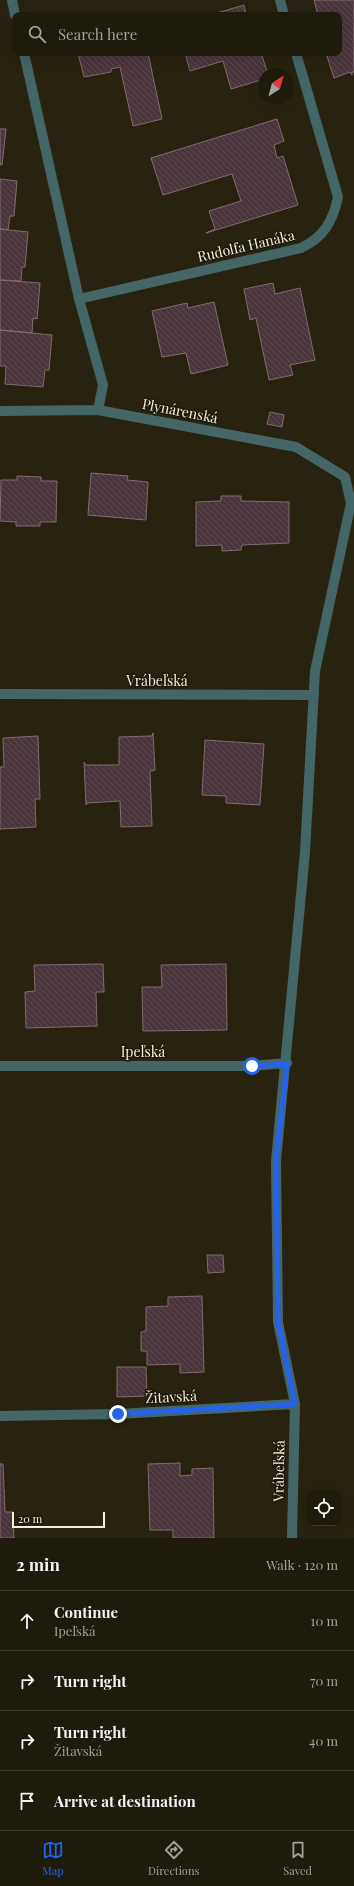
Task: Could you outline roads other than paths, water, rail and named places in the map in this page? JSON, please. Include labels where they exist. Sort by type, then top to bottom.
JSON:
[{"type":"street","points":[[12,0],[14,12]]},
{"type":"street","points":[[280,0],[283,12]]},
{"type":"street","points":[[25,56],[79,299],[103,385],[98,410]]},
{"type":"street","name":"Rudolfa Hanáka","points":[[79,299],[301,248],[320,236],[328,228],[335,213],[338,197],[297,56]]},
{"type":"street","name":"Plynárenská","points":[[0,411],[98,410],[296,447],[345,477]]},
{"type":"street","name":"Vrábeľská","points":[[292,1538],[295,1404],[278,1322],[276,1161],[287,1064],[305,852],[315,671],[351,503],[345,477]]},
{"type":"street","name":"Vrábeľská","points":[[0,694],[314,695]]},
{"type":"street","name":"Ipeľská","points":[[0,1066],[252,1066],[287,1064]]},
{"type":"street","name":"Žitavská","points":[[0,1416],[118,1414],[295,1404]]}]
